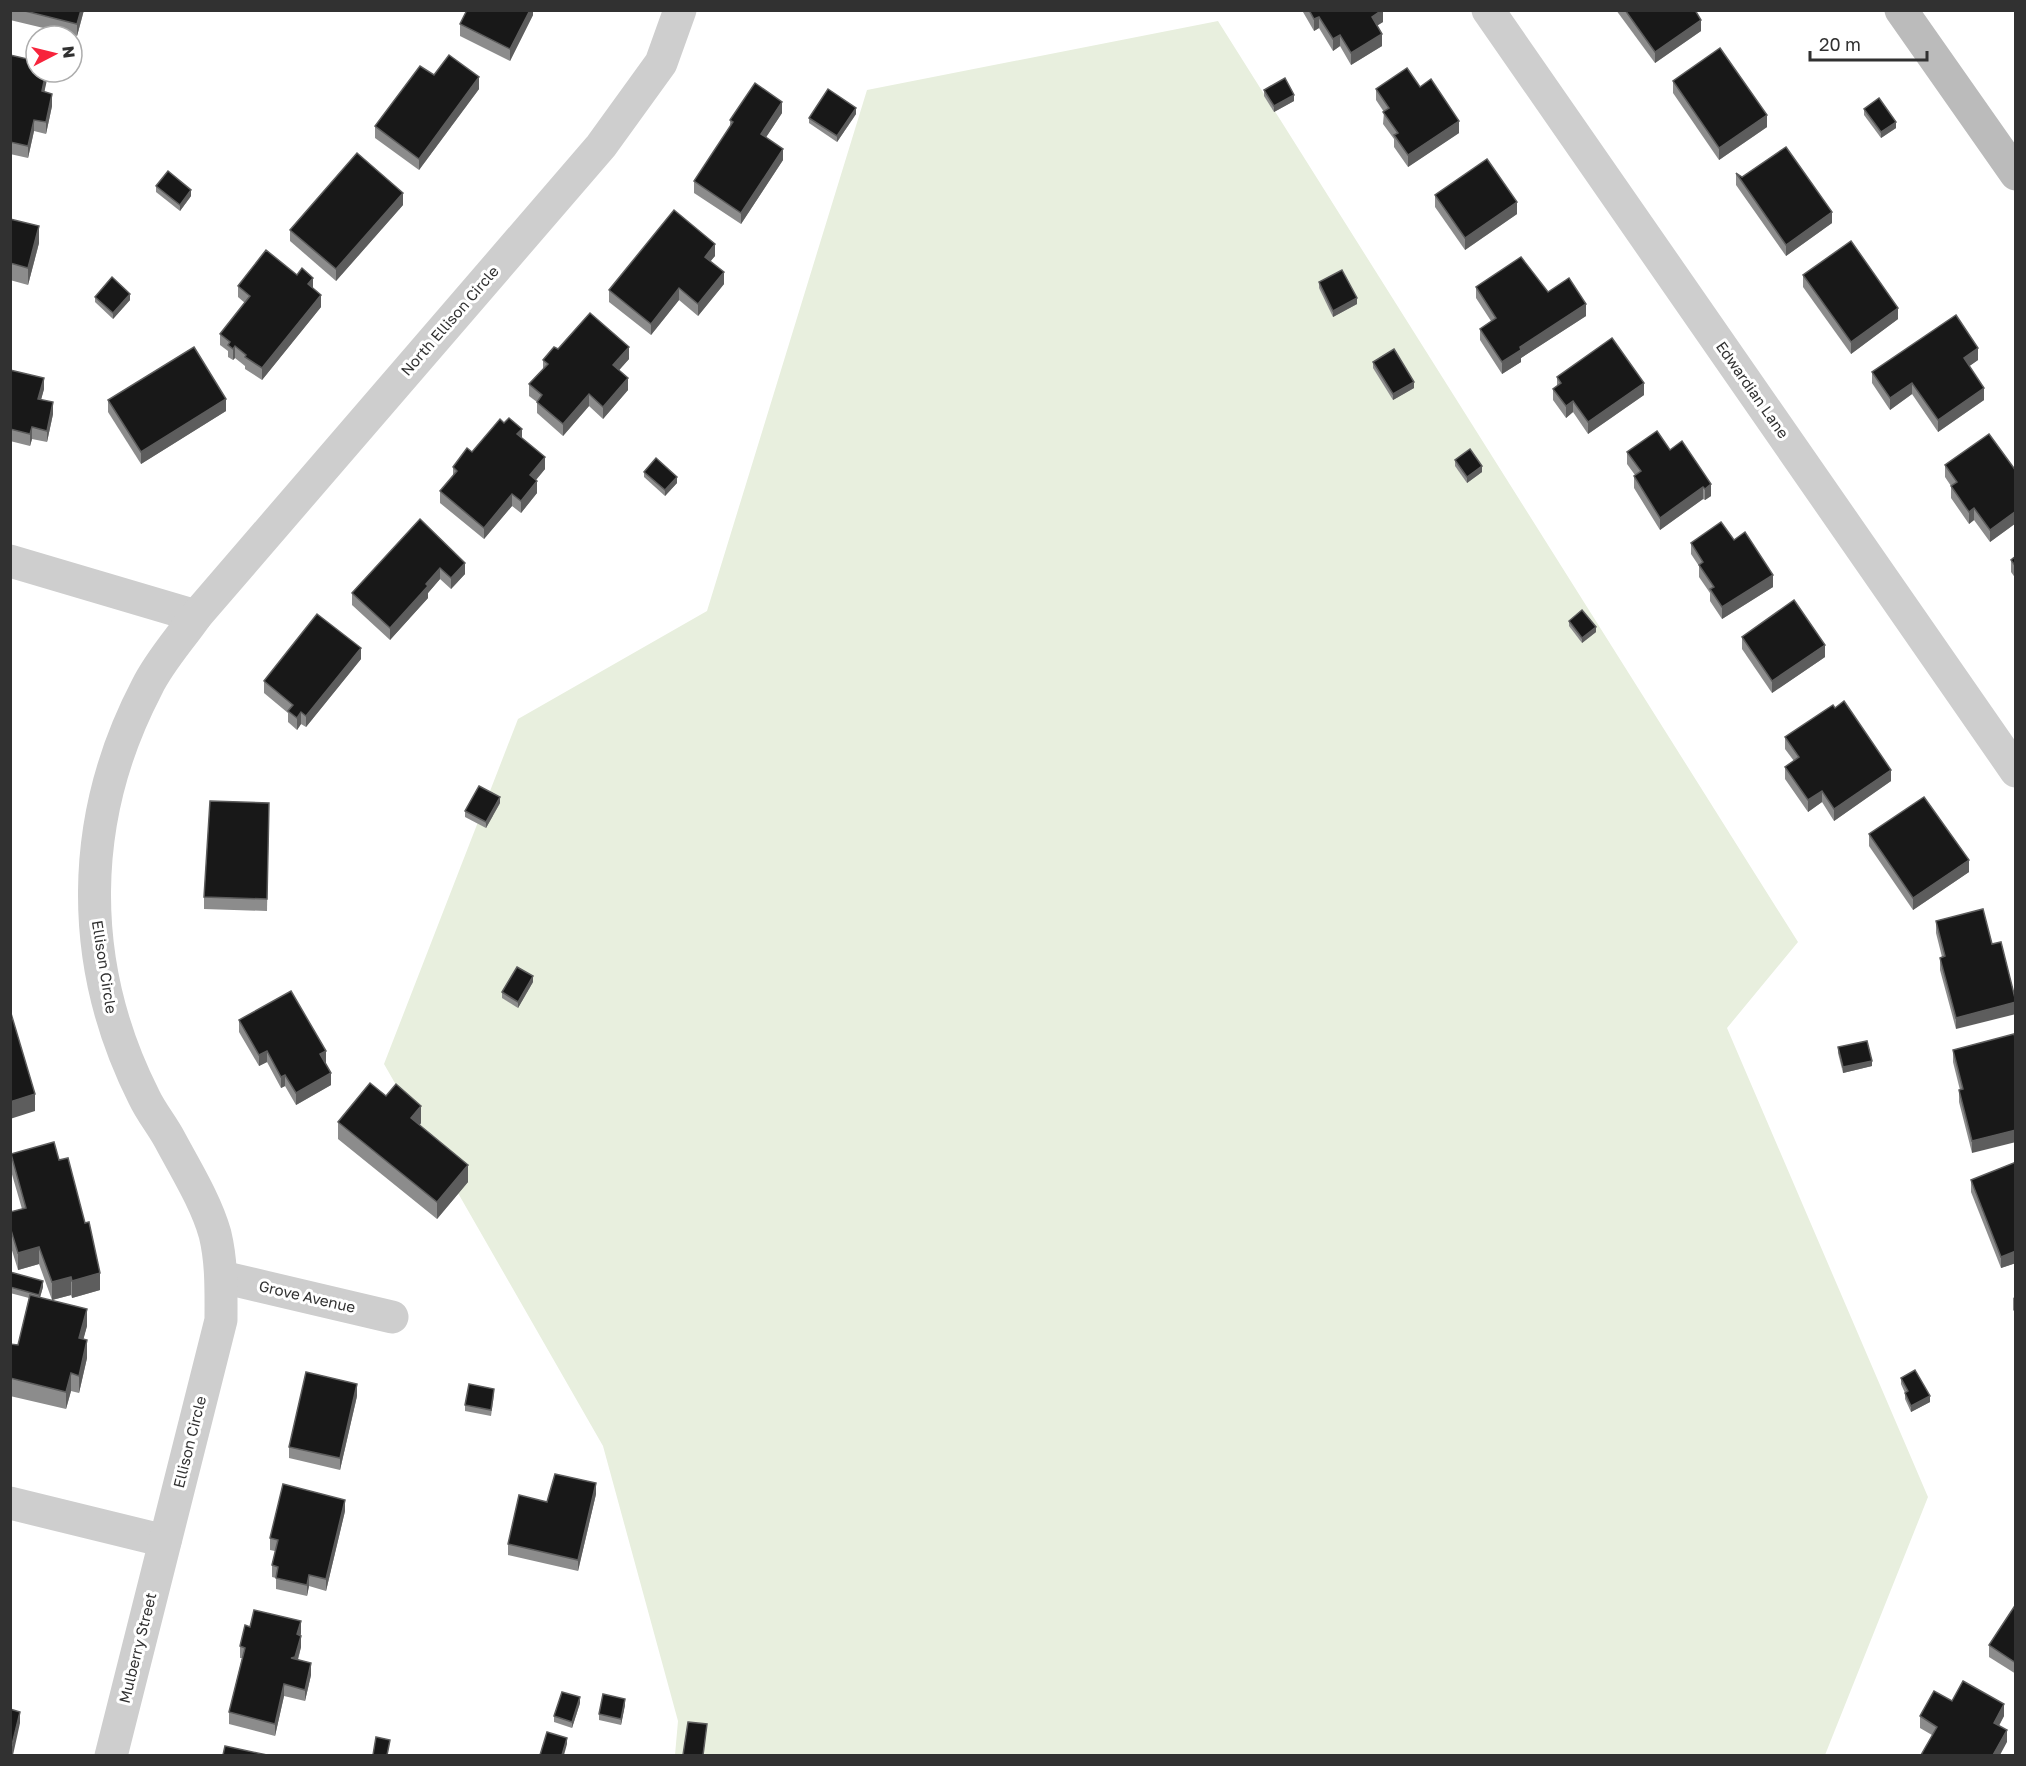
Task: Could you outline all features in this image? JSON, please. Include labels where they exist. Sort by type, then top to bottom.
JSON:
[{"type":"main road","points":[[1901,10],[2016,174]]},
{"type":"street","name":"North Ellison Circle","points":[[196,616],[601,146],[661,63],[680,10]]},
{"type":"street","name":"Edwardian Lane","points":[[1488,10],[2016,771]]},
{"type":"street","points":[[10,561],[196,616]]},
{"type":"street","name":"Ellison Circle","points":[[165,1541],[220,1320],[222,1277],[214,1234],[200,1198],[169,1138],[147,1104],[114,1029],[104,990],[94,907],[94,864],[99,821],[119,748],[148,684],[196,616]]},
{"type":"street","name":"Grove Avenue","points":[[222,1277],[392,1317]]},
{"type":"street","points":[[10,1503],[165,1541]]},
{"type":"street","name":"Mulberry Street","points":[[111,1755],[165,1541]]},
{"type":"green space","points":[[1218,21],[1798,942],[1727,1028],[1928,1497],[1825,1755],[675,1755],[678,1721],[603,1446],[384,1064],[518,719],[707,611],[867,90]]},
{"type":"building","points":[[21,10],[81,10],[77,24]]},
{"type":"building","points":[[467,10],[530,10],[510,49],[460,24]]},
{"type":"building","points":[[1309,10],[1382,10],[1372,17],[1382,34],[1351,53],[1340,35],[1333,39],[1319,17],[1314,19]]},
{"type":"building","points":[[1625,10],[1695,10],[1701,20],[1655,52]]},
{"type":"building","points":[[1720,48],[1767,115],[1719,148],[1673,81]]},
{"type":"building","points":[[10,55],[24,58],[24,84],[43,84],[42,91],[52,94],[46,122],[34,120],[28,146],[10,142]]},
{"type":"building","points":[[449,55],[479,77],[419,159],[375,126],[420,66],[434,75]]},
{"type":"building","points":[[1407,68],[1420,87],[1431,79],[1459,121],[1408,155],[1394,135],[1398,133],[1383,112],[1389,108],[1376,89]]},
{"type":"building","points":[[1285,78],[1294,95],[1274,106],[1264,90]]},
{"type":"building","points":[[755,83],[782,102],[761,134],[783,149],[741,213],[694,181],[733,122],[730,120]]},
{"type":"building","points":[[828,89],[856,108],[837,136],[809,118]]},
{"type":"building","points":[[1879,98],[1896,122],[1881,132],[1864,109]]},
{"type":"building","points":[[1786,147],[1832,212],[1786,245],[1736,173],[1742,177]]},
{"type":"building","points":[[357,153],[403,193],[336,269],[290,230]]},
{"type":"building","points":[[1487,159],[1517,202],[1465,238],[1435,195]]},
{"type":"building","points":[[168,171],[191,190],[180,205],[156,186]]},
{"type":"building","points":[[674,210],[715,244],[705,257],[724,272],[698,304],[679,288],[651,324],[609,290]]},
{"type":"building","points":[[10,219],[39,226],[28,268],[10,263]]},
{"type":"building","points":[[1851,241],[1898,308],[1851,342],[1803,275]]},
{"type":"building","points":[[266,250],[297,275],[302,268],[313,278],[308,284],[321,295],[262,368],[245,357],[246,355],[235,346],[233,349],[228,345],[230,342],[220,334],[250,296],[238,286]]},
{"type":"building","points":[[1521,257],[1548,292],[1569,278],[1586,304],[1520,347],[1521,350],[1502,362],[1480,329],[1496,318],[1476,287]]},
{"type":"building","points":[[1342,270],[1357,298],[1333,311],[1319,282]]},
{"type":"building","points":[[112,277],[130,294],[113,313],[95,297]]},
{"type":"building","points":[[590,313],[629,347],[613,365],[628,378],[603,407],[589,394],[563,424],[537,402],[542,395],[529,384],[548,364],[543,360],[554,347],[558,349]]},
{"type":"building","points":[[1956,315],[1978,348],[1964,358],[1984,388],[1938,420],[1912,383],[1890,398],[1872,372]]},
{"type":"building","points":[[1612,338],[1644,383],[1588,422],[1573,401],[1566,406],[1553,389],[1561,383],[1557,377]]},
{"type":"building","points":[[194,347],[226,399],[141,452],[108,400]]},
{"type":"building","points":[[1394,349],[1414,382],[1393,394],[1373,362]]},
{"type":"building","points":[[10,370],[44,378],[38,399],[53,402],[47,431],[32,427],[30,434],[10,429]]},
{"type":"building","points":[[509,418],[522,429],[517,434],[545,457],[530,475],[537,481],[521,501],[512,494],[484,528],[440,491],[457,471],[453,467],[467,448],[472,452],[500,419],[504,423]]},
{"type":"building","points":[[1657,431],[1670,450],[1682,441],[1711,484],[1705,489],[1703,487],[1660,518],[1634,476],[1641,471],[1627,452]]},
{"type":"building","points":[[1989,434],[2016,471],[2016,511],[1990,530],[1974,508],[1969,512],[1951,486],[1957,482],[1945,465]]},
{"type":"building","points":[[1470,449],[1482,466],[1467,477],[1455,460]]},
{"type":"building","points":[[656,458],[677,477],[665,490],[644,472]]},
{"type":"building","points":[[420,519],[465,563],[451,578],[440,568],[426,584],[428,586],[390,628],[352,593]]},
{"type":"building","points":[[1721,522],[1734,540],[1745,532],[1773,575],[1722,607],[1710,589],[1714,587],[1699,565],[1703,562],[1691,543]]},
{"type":"building","points":[[2016,556],[2016,567],[2011,560]]},
{"type":"building","points":[[1794,600],[1825,645],[1772,681],[1742,637]]},
{"type":"building","points":[[1582,610],[1596,627],[1582,638],[1569,621]]},
{"type":"building","points":[[317,614],[361,648],[306,716],[301,712],[297,718],[288,711],[293,705],[264,681]]},
{"type":"building","points":[[1844,701],[1891,770],[1834,809],[1822,791],[1808,800],[1785,767],[1799,757],[1785,737],[1833,705],[1835,708]]},
{"type":"building","points":[[479,786],[500,797],[486,822],[465,811]]},
{"type":"building","points":[[1924,797],[1969,860],[1913,898],[1869,834]]},
{"type":"building","points":[[210,801],[269,803],[267,899],[204,897]]},
{"type":"building","points":[[1983,909],[1992,944],[2001,942],[2016,1002],[1956,1018],[1940,958],[1945,956],[1936,921]]},
{"type":"building","points":[[517,967],[533,976],[518,1002],[502,992]]},
{"type":"building","points":[[291,991],[326,1051],[320,1054],[331,1073],[296,1093],[285,1075],[281,1077],[267,1051],[259,1055],[239,1020]]},
{"type":"building","points":[[10,1010],[35,1094],[10,1102]]},
{"type":"building","points":[[2014,1034],[2016,1041],[2016,1130],[1972,1141],[1959,1090],[1963,1089],[1953,1050]]},
{"type":"building","points":[[1867,1041],[1872,1061],[1843,1067],[1838,1047]]},
{"type":"building","points":[[370,1083],[386,1096],[396,1084],[421,1106],[411,1118],[468,1165],[437,1202],[338,1122]]},
{"type":"building","points":[[54,1142],[59,1160],[68,1158],[85,1223],[89,1222],[100,1273],[72,1281],[71,1277],[52,1282],[39,1247],[18,1253],[10,1227],[10,1212],[26,1208],[11,1154]]},
{"type":"building","points":[[2016,1162],[2016,1251],[2001,1257],[1971,1180]]},
{"type":"building","points":[[10,1272],[43,1281],[39,1295],[10,1287]]},
{"type":"building","points":[[30,1295],[87,1309],[79,1338],[87,1340],[79,1376],[71,1373],[66,1392],[10,1378],[10,1344],[18,1345]]},
{"type":"building","points":[[1915,1370],[1930,1396],[1911,1406],[1905,1393],[1908,1391],[1901,1378]]},
{"type":"building","points":[[306,1372],[357,1384],[340,1458],[289,1447]]},
{"type":"building","points":[[469,1384],[494,1389],[491,1410],[465,1405]]},
{"type":"building","points":[[555,1474],[596,1483],[578,1560],[508,1544],[519,1495],[547,1502]]},
{"type":"building","points":[[283,1484],[345,1500],[326,1579],[309,1575],[307,1585],[276,1578],[278,1567],[272,1565],[278,1540],[270,1538]]},
{"type":"building","points":[[2016,1604],[2016,1663],[1989,1645]]},
{"type":"building","points":[[254,1610],[301,1621],[297,1634],[301,1636],[295,1657],[291,1658],[311,1663],[305,1690],[284,1684],[275,1724],[229,1712],[245,1648],[240,1646],[245,1625],[250,1627]]},
{"type":"building","points":[[1963,1681],[2004,1704],[1994,1723],[2007,1730],[1993,1755],[1921,1755],[1937,1727],[1920,1716],[1934,1691],[1952,1701]]},
{"type":"building","points":[[562,1692],[580,1697],[572,1722],[554,1716]]},
{"type":"building","points":[[603,1694],[625,1699],[621,1719],[599,1714]]},
{"type":"building","points":[[10,1709],[20,1712],[10,1753]]},
{"type":"building","points":[[688,1722],[707,1724],[703,1755],[683,1755]]},
{"type":"building","points":[[547,1732],[567,1738],[562,1755],[540,1755]]},
{"type":"building","points":[[376,1737],[390,1740],[387,1755],[373,1755]]},
{"type":"building","points":[[225,1746],[267,1755],[223,1755]]}]
